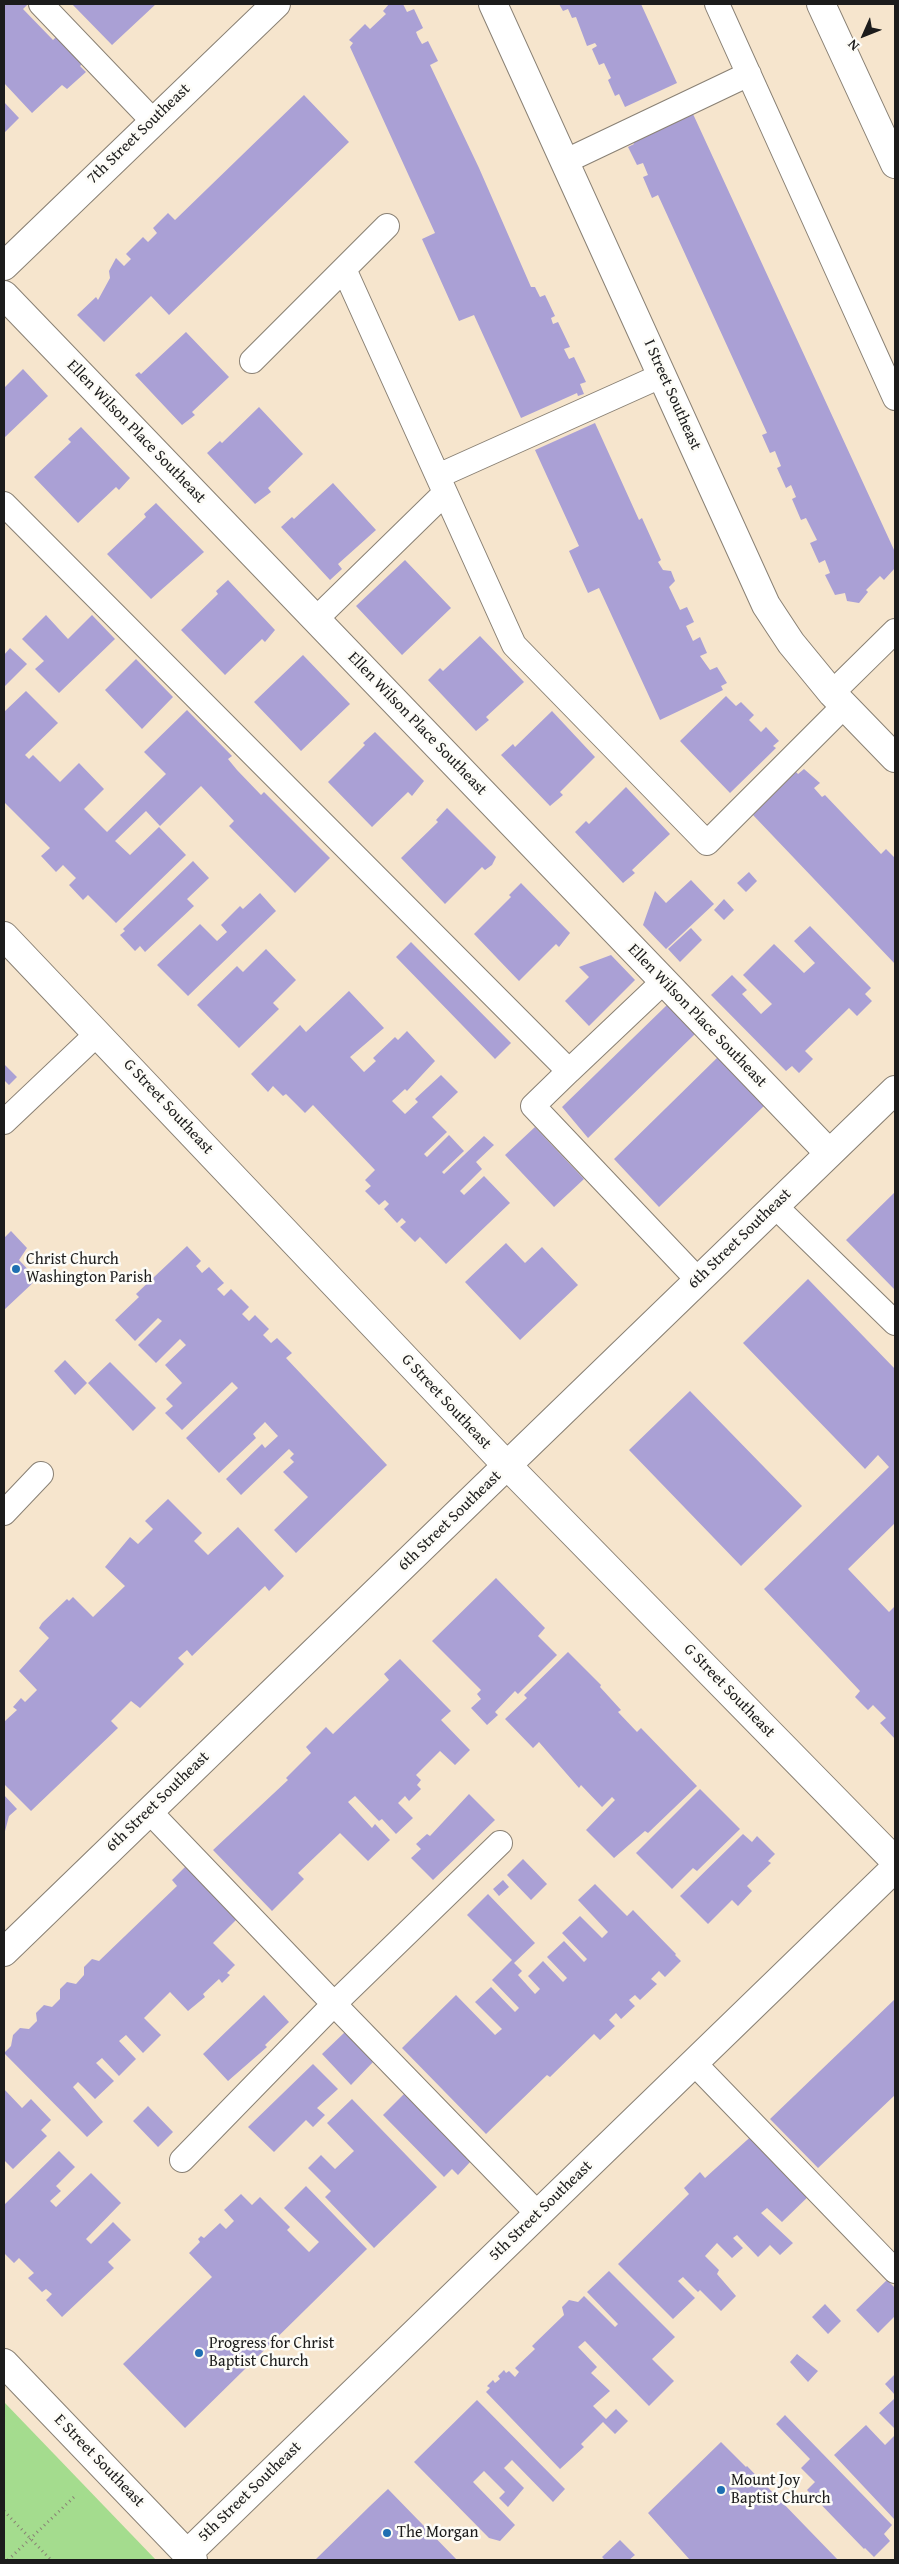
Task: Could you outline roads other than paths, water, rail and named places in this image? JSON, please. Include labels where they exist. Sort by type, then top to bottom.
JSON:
[{"type":"street","name":"7th Street Southeast","points":[[4,266],[276,4]]},
{"type":"street","name":"I Street Southeast","points":[[493,4],[566,161],[766,605],[791,643],[838,699],[895,758]]},
{"type":"street","points":[[821,4],[895,164]]},
{"type":"street","name":"Ellen Wilson Place Southeast","points":[[4,295],[829,1153]]},
{"type":"street","name":"G Street Southeast","points":[[4,936],[507,1466],[895,1861]]},
{"type":"street","name":"6th Street Southeast","points":[[4,1952],[895,1090]]},
{"type":"street","name":"5th Street Southeast","points":[[190,2557],[538,2214],[895,1868]]},
{"type":"street","name":"E Street Southeast","points":[[4,2363],[190,2557]]},
{"type":"lane","points":[[41,4],[153,121]]},
{"type":"lane","points":[[718,4],[895,398]]},
{"type":"lane","points":[[566,161],[749,74]]},
{"type":"lane","points":[[252,361],[387,226]]},
{"type":"lane","points":[[344,269],[514,644],[707,843],[838,699],[895,631]]},
{"type":"lane","points":[[316,619],[441,485],[663,375]]},
{"type":"lane","points":[[4,504],[569,1071]]},
{"type":"lane","points":[[664,981],[532,1106],[698,1280]]},
{"type":"lane","points":[[4,1122],[98,1033]]},
{"type":"lane","points":[[775,1206],[895,1323]]},
{"type":"lane","points":[[4,1513],[41,1474]]},
{"type":"lane","points":[[149,1811],[538,2214]]},
{"type":"lane","points":[[182,2160],[334,2004],[500,1843]]},
{"type":"lane","points":[[694,2063],[895,2272]]},
{"type":"place","name":"Christ Church Washington Parish","points":[[16,1269]]},
{"type":"place","name":"Progress for Christ Baptist Church","points":[[199,2353]]},
{"type":"place","name":"Mount Joy Baptist Church","points":[[721,2490]]},
{"type":"place","name":"The Morgan","points":[[387,2533]]}]
